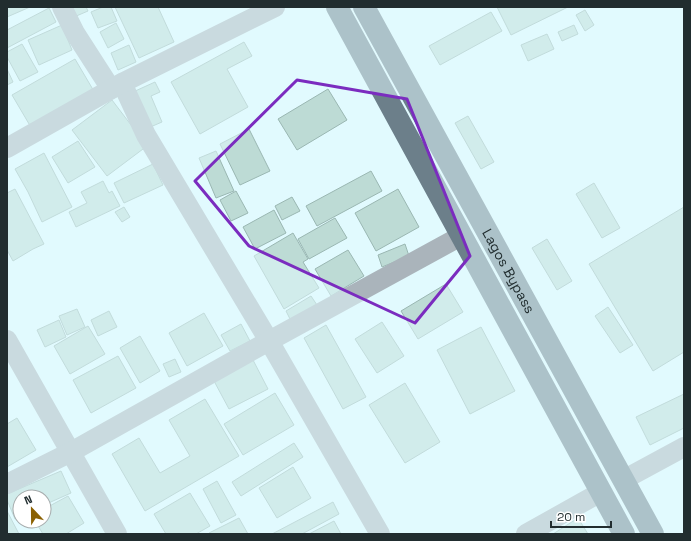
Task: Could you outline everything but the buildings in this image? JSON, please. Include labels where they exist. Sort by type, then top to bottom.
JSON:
[{"type":"main road","name":"Lagos Bypass","points":[[337,7],[624,534]]},
{"type":"main road","name":"Lagos Bypass","points":[[364,7],[653,534]]},
{"type":"street","points":[[62,7],[75,33],[117,86],[269,341],[380,534]]},
{"type":"street","points":[[7,148],[117,86],[275,7]]},
{"type":"street","points":[[7,484],[71,452],[461,236]]},
{"type":"street","points":[[7,340],[117,534]]},
{"type":"street","points":[[623,480],[684,447]]},
{"type":"street","points":[[526,534],[601,492]]},
{"type":"highlighted area","points":[[297,80],[407,99],[470,256],[415,323],[249,246],[195,181]]}]
